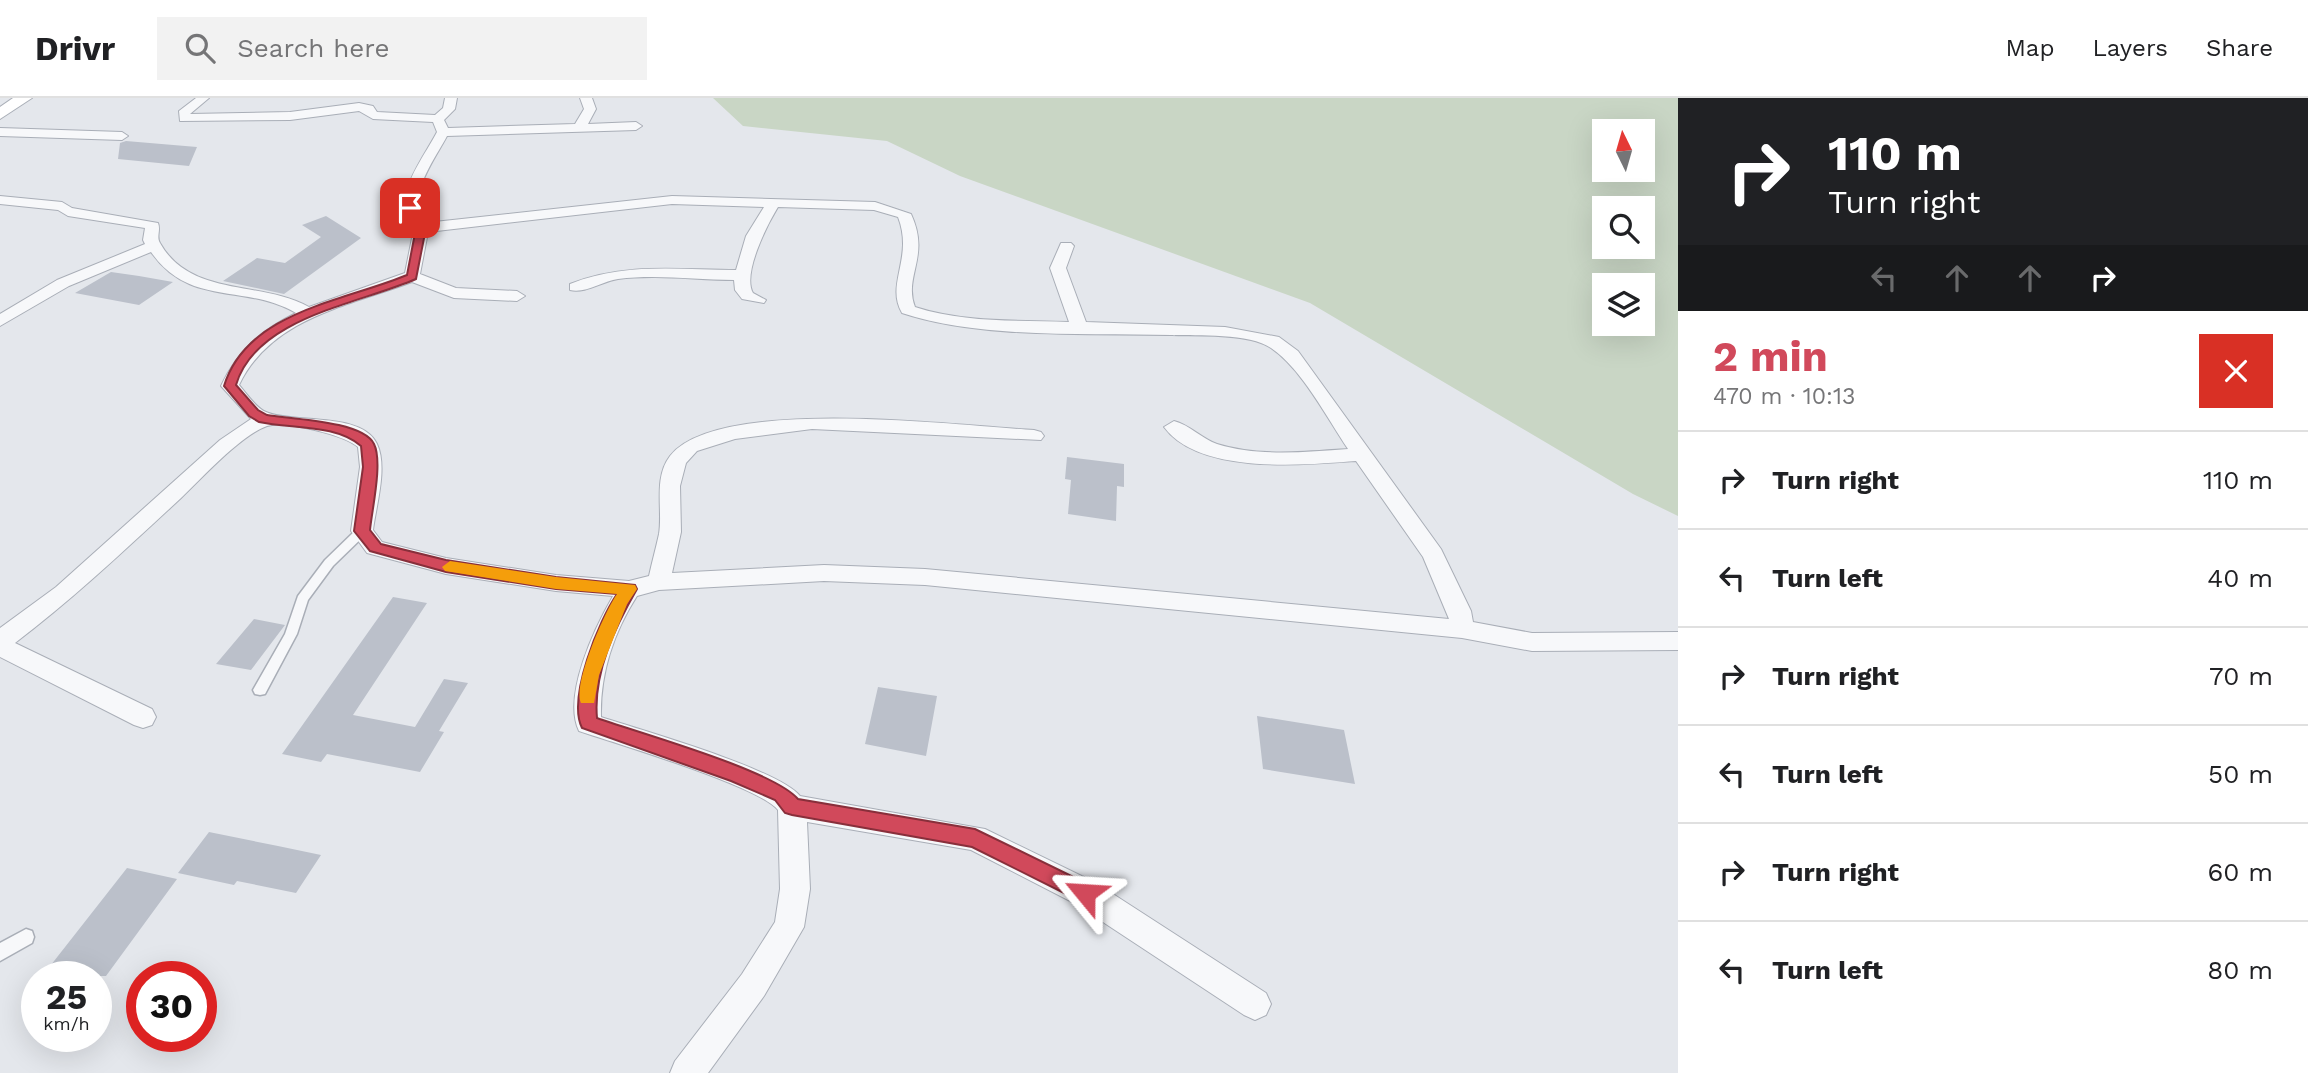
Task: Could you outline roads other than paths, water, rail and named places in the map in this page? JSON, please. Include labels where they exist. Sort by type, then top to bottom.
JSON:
[{"type":"street","points":[[0,114],[24,98]]},
{"type":"street","points":[[203,98],[183,114],[184,118],[290,116],[359,107],[369,109],[373,115],[440,126],[636,126]]},
{"type":"street","points":[[421,228],[411,216],[411,194],[449,109],[451,98]]},
{"type":"street","points":[[580,127],[590,109],[586,98]]},
{"type":"street","points":[[0,132],[122,136]]},
{"type":"street","points":[[0,200],[62,206],[68,212],[153,226],[150,240],[153,246],[166,263],[185,279],[222,292],[274,295],[307,313]]},
{"type":"street","points":[[421,228],[672,200],[875,206],[904,214],[912,233],[913,255],[901,294],[908,310],[932,318],[977,324],[1226,332],[1273,341],[1292,355],[1433,555],[1459,611],[1462,629]]},
{"type":"street","points":[[758,300],[749,298],[744,293],[741,275],[755,245],[753,236],[772,205]]},
{"type":"street","points":[[412,276],[421,228]]},
{"type":"street","points":[[0,321],[64,284],[153,246]]},
{"type":"street","points":[[1066,246],[1058,268],[1080,328]]},
{"type":"street","points":[[576,287],[596,277],[633,274],[741,275]]},
{"type":"street","points":[[517,296],[454,293],[412,276],[381,290],[307,313],[254,346],[234,372],[230,386],[254,413],[264,419],[356,434],[368,445],[370,467],[362,531],[376,548],[446,566],[556,583],[629,589],[659,582],[824,573],[925,577],[1462,629],[1532,642],[1678,640]]},
{"type":"street","points":[[0,641],[64,593],[227,444],[264,419]]},
{"type":"street","points":[[659,582],[670,532],[670,486],[677,461],[690,447],[732,433],[812,423],[1034,436]]},
{"type":"street","points":[[1174,427],[1205,446],[1240,455],[1311,458],[1361,454]]},
{"type":"street","points":[[629,589],[620,602],[590,675],[588,723],[738,775],[782,794],[792,807],[795,889],[789,926],[753,985],[687,1073]]},
{"type":"street","points":[[0,646],[144,717]]},
{"type":"street","points":[[792,807],[975,838],[1085,893],[1255,1004]]},
{"type":"lane","points":[[260,690],[291,634],[302,599],[329,563],[362,531]]},
{"type":"lane","points":[[0,953],[26,937]]}]
